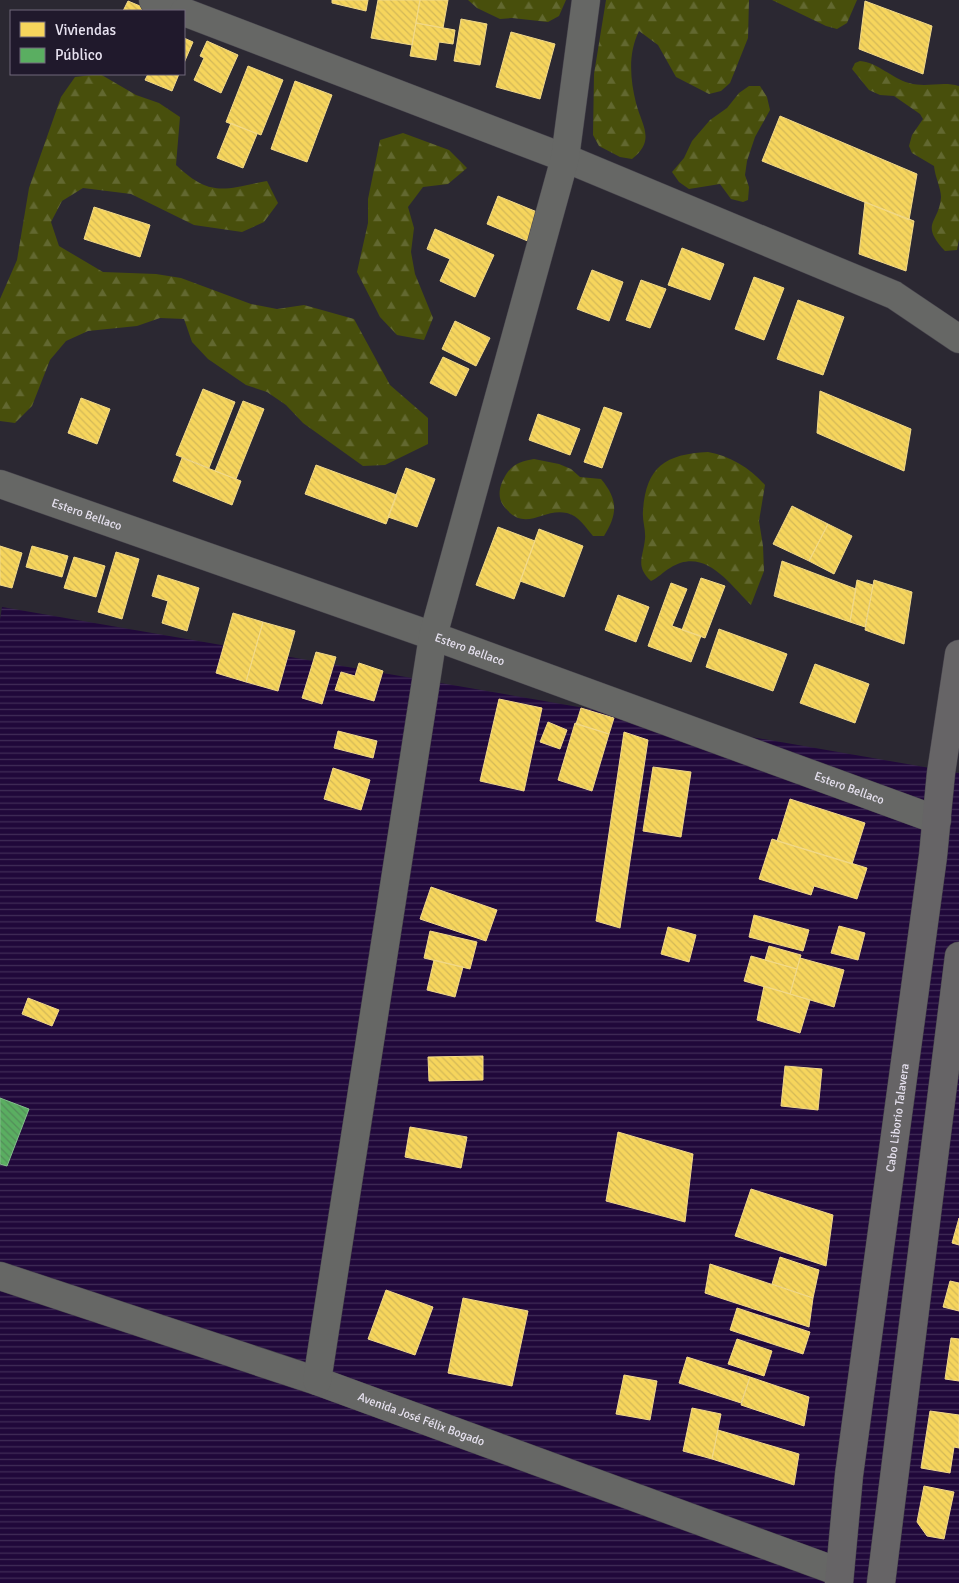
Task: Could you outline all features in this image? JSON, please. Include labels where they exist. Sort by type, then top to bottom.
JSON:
[{"type":"highway","name":"Cabo Liborio Talavera","points":[[839,1578],[851,1466],[937,820],[941,772],[959,654]]},
{"type":"highway","points":[[839,1578],[879,1583],[959,956]]},
{"type":"street","points":[[153,0],[178,10]]},
{"type":"street","points":[[317,1382],[432,636],[565,158],[586,0]]},
{"type":"street","points":[[185,13],[565,158],[894,295],[959,339]]},
{"type":"street","name":"Estero Bellaco","points":[[0,484],[432,636],[937,820]]},
{"type":"street","name":"Avenida José Félix Bogado","points":[[0,1276],[317,1382],[839,1578]]},
{"type":"green space","points":[[468,0],[566,0],[559,16],[548,22],[512,18],[500,19],[477,8]]},
{"type":"green space","points":[[606,0],[749,0],[748,38],[730,83],[721,91],[709,94],[676,77],[658,45],[639,31],[633,48],[631,75],[636,103],[644,126],[645,139],[644,145],[632,159],[620,157],[599,146],[593,135],[594,74]]},
{"type":"green space","points":[[772,0],[857,0],[847,23],[837,29],[826,26]]},
{"type":"green space","points":[[860,61],[867,62],[909,83],[959,86],[959,239],[957,250],[945,251],[933,235],[933,224],[940,206],[941,197],[934,166],[912,153],[909,146],[912,135],[923,119],[920,114],[894,96],[880,95],[869,90],[852,69],[855,63]]},
{"type":"green space","points":[[102,75],[136,95],[159,103],[180,117],[176,165],[199,183],[209,187],[229,188],[267,181],[278,203],[264,222],[242,232],[194,225],[131,194],[83,188],[62,201],[51,222],[59,246],[103,272],[156,274],[181,278],[251,304],[277,309],[304,305],[354,319],[390,385],[428,418],[428,444],[385,465],[363,466],[303,423],[286,405],[267,392],[246,385],[208,359],[192,342],[184,319],[160,318],[137,326],[88,331],[66,341],[50,360],[32,406],[15,423],[0,421],[0,299],[17,260],[29,188],[61,97],[75,77]]},
{"type":"green space","points":[[749,86],[760,86],[767,97],[770,110],[755,137],[747,161],[745,175],[749,187],[748,200],[743,202],[731,199],[720,184],[689,189],[679,182],[672,172],[684,158],[692,141],[710,120],[727,108],[739,93]]},
{"type":"green space","points":[[403,133],[449,150],[467,168],[448,184],[423,187],[408,207],[414,228],[411,252],[415,274],[433,318],[424,340],[397,335],[380,317],[357,272],[368,223],[368,199],[380,140]]},
{"type":"green space","points":[[708,452],[724,456],[739,464],[753,473],[765,485],[759,521],[764,571],[751,605],[725,578],[705,565],[683,562],[651,581],[643,571],[641,561],[645,532],[643,514],[648,484],[660,466],[669,460],[693,453]]},
{"type":"green space","points":[[534,459],[559,464],[571,469],[580,477],[601,479],[611,493],[614,507],[612,521],[604,536],[593,536],[578,519],[567,513],[550,513],[526,519],[511,514],[503,505],[500,497],[503,480],[513,467],[519,463]]},
{"type":"shaded area","points":[[2,607],[959,773],[959,1583],[0,1583],[0,620]]},
{"type":"building: Viviendas","points":[[332,0],[368,0],[366,11],[332,3]]},
{"type":"building: Viviendas","points":[[378,0],[420,0],[412,45],[371,38]]},
{"type":"building: Viviendas","points":[[420,0],[448,0],[443,28],[416,23]]},
{"type":"building: Viviendas","points":[[128,1],[150,10],[124,10]]},
{"type":"building: Viviendas","points":[[865,1],[932,26],[923,74],[859,49]]},
{"type":"building: Viviendas","points":[[461,19],[487,24],[480,65],[454,61]]},
{"type":"building: Viviendas","points":[[416,23],[455,30],[453,44],[439,42],[436,60],[410,56]]},
{"type":"building: Viviendas","points":[[511,32],[555,44],[540,99],[496,87]]},
{"type":"building: Viviendas","points":[[185,38],[193,42],[185,61]]},
{"type":"building: Viviendas","points":[[207,41],[238,55],[221,93],[194,80],[204,58],[200,56]]},
{"type":"building: Viviendas","points":[[248,66],[283,80],[261,135],[226,122]]},
{"type":"building: Viviendas","points":[[148,75],[179,75],[172,91],[145,80]]},
{"type":"building: Viviendas","points":[[295,81],[332,95],[307,162],[271,149]]},
{"type":"building: Viviendas","points":[[780,116],[917,174],[909,220],[762,161]]},
{"type":"building: Viviendas","points":[[231,123],[257,134],[243,168],[217,158]]},
{"type":"building: Viviendas","points":[[498,196],[542,214],[530,242],[487,224]]},
{"type":"building: Viviendas","points":[[865,202],[914,221],[906,271],[859,254]]},
{"type":"building: Viviendas","points":[[94,207],[150,225],[140,257],[84,239]]},
{"type":"building: Viviendas","points":[[435,229],[494,255],[475,297],[440,281],[450,259],[427,249]]},
{"type":"building: Viviendas","points":[[682,248],[724,264],[710,300],[668,285]]},
{"type":"building: Viviendas","points":[[592,270],[623,282],[609,321],[577,309]]},
{"type":"building: Viviendas","points":[[754,277],[784,288],[764,340],[735,329]]},
{"type":"building: Viviendas","points":[[641,280],[666,289],[650,328],[626,320]]},
{"type":"building: Viviendas","points":[[798,300],[844,317],[823,375],[777,359]]},
{"type":"building: Viviendas","points":[[455,321],[490,338],[476,366],[442,349]]},
{"type":"building: Viviendas","points":[[443,357],[469,369],[456,396],[430,383]]},
{"type":"building: Viviendas","points":[[203,389],[235,402],[209,468],[176,455]]},
{"type":"building: Viviendas","points":[[820,391],[911,429],[904,471],[817,433]]},
{"type":"building: Viviendas","points":[[81,398],[110,409],[97,444],[68,433]]},
{"type":"building: Viviendas","points":[[243,401],[264,409],[236,479],[215,471]]},
{"type":"building: Viviendas","points":[[604,407],[622,413],[602,468],[584,462]]},
{"type":"building: Viviendas","points":[[538,414],[580,429],[570,455],[529,440]]},
{"type":"building: Viviendas","points":[[182,458],[241,481],[232,505],[173,481]]},
{"type":"building: Viviendas","points":[[316,465],[397,495],[386,524],[305,494]]},
{"type":"building: Viviendas","points":[[406,468],[435,479],[417,527],[388,517]]},
{"type":"building: Viviendas","points":[[792,506],[828,524],[809,561],[773,544]]},
{"type":"building: Viviendas","points":[[828,524],[852,536],[834,574],[809,561]]},
{"type":"building: Viviendas","points":[[498,527],[535,541],[514,599],[476,585]]},
{"type":"building: Viviendas","points":[[539,529],[583,546],[564,597],[520,581]]},
{"type":"building: Viviendas","points":[[0,546],[22,553],[12,588],[0,585]]},
{"type":"building: Viviendas","points":[[32,546],[68,556],[62,577],[26,567]]},
{"type":"building: Viviendas","points":[[116,552],[139,559],[122,619],[98,612]]},
{"type":"building: Viviendas","points":[[74,557],[105,566],[96,597],[64,588]]},
{"type":"building: Viviendas","points":[[782,561],[856,589],[850,622],[774,596]]},
{"type":"building: Viviendas","points":[[158,575],[199,588],[187,631],[162,623],[168,601],[152,596]]},
{"type":"building: Viviendas","points":[[701,578],[725,586],[705,638],[682,630]]},
{"type":"building: Viviendas","points":[[857,580],[873,585],[865,627],[850,622]]},
{"type":"building: Viviendas","points":[[874,580],[912,592],[904,644],[865,630]]},
{"type":"building: Viviendas","points":[[671,583],[687,589],[672,626],[701,636],[691,662],[648,646]]},
{"type":"building: Viviendas","points":[[618,595],[649,607],[636,642],[605,630]]},
{"type":"building: Viviendas","points":[[233,613],[263,622],[246,682],[216,673]]},
{"type":"building: Viviendas","points":[[263,622],[295,631],[278,691],[246,682]]},
{"type":"building: Viviendas","points":[[719,629],[787,654],[773,691],[706,667]]},
{"type":"building: Viviendas","points":[[316,652],[336,657],[322,704],[302,698]]},
{"type":"building: Viviendas","points":[[359,663],[383,671],[374,701],[335,690],[341,672],[355,676]]},
{"type":"building: Viviendas","points":[[815,664],[869,684],[855,723],[800,703]]},
{"type":"building: Viviendas","points":[[499,699],[542,708],[524,791],[480,781]]},
{"type":"building: Viviendas","points":[[581,708],[614,718],[609,734],[576,724]]},
{"type":"building: Viviendas","points":[[548,722],[567,730],[560,749],[540,742]]},
{"type":"building: Viviendas","points":[[575,723],[609,734],[592,791],[558,780]]},
{"type":"building: Viviendas","points":[[338,731],[377,741],[373,758],[334,748]]},
{"type":"building: Viviendas","points":[[624,732],[648,740],[620,928],[596,921]]},
{"type":"building: Viviendas","points":[[653,767],[691,772],[681,837],[643,831]]},
{"type":"building: Viviendas","points":[[333,768],[370,780],[361,810],[324,799]]},
{"type":"building: Viviendas","points":[[790,799],[865,823],[852,864],[777,841]]},
{"type":"building: Viviendas","points":[[772,839],[867,868],[857,899],[814,886],[811,895],[759,879]]},
{"type":"building: Viviendas","points":[[431,887],[497,910],[486,941],[420,919]]},
{"type":"building: Viviendas","points":[[754,915],[809,930],[803,951],[749,937]]},
{"type":"building: Viviendas","points":[[839,926],[865,933],[858,960],[831,953]]},
{"type":"building: Viviendas","points":[[668,927],[696,935],[689,962],[661,954]]},
{"type":"building: Viviendas","points":[[430,931],[477,942],[470,969],[424,958]]},
{"type":"building: Viviendas","points":[[769,946],[801,955],[797,969],[765,960]]},
{"type":"building: Viviendas","points":[[751,956],[797,969],[790,994],[744,981]]},
{"type":"building: Viviendas","points":[[800,958],[844,970],[834,1007],[790,994]]},
{"type":"building: Viviendas","points":[[434,960],[463,967],[455,997],[427,990]]},
{"type":"building: Viviendas","points":[[764,986],[810,1000],[800,1033],[757,1020]]},
{"type":"building: Viviendas","points":[[28,998],[59,1010],[52,1026],[22,1014]]},
{"type":"building: Viviendas","points":[[483,1056],[483,1080],[429,1081],[428,1057]]},
{"type":"building: Viviendas","points":[[785,1066],[822,1069],[818,1110],[781,1106]]},
{"type":"building: Viviendas","points":[[410,1127],[467,1137],[461,1168],[405,1157]]},
{"type":"building: Viviendas","points":[[618,1132],[693,1154],[685,1222],[606,1201]]},
{"type":"building: Viviendas","points":[[751,1189],[833,1215],[826,1266],[735,1236]]},
{"type":"building: Viviendas","points":[[959,1218],[959,1245],[952,1243]]},
{"type":"building: Viviendas","points":[[780,1257],[819,1270],[813,1298],[772,1284]]},
{"type":"building: Viviendas","points":[[710,1264],[813,1298],[809,1327],[705,1293]]},
{"type":"building: Viviendas","points":[[950,1281],[959,1283],[959,1311],[943,1307]]},
{"type":"building: Viviendas","points":[[386,1290],[433,1307],[415,1355],[368,1339]]},
{"type":"building: Viviendas","points":[[463,1298],[528,1311],[512,1386],[448,1373]]},
{"type":"building: Viviendas","points":[[737,1308],[810,1332],[803,1354],[730,1330]]},
{"type":"building: Viviendas","points":[[951,1338],[959,1339],[959,1381],[945,1379]]},
{"type":"building: Viviendas","points":[[737,1339],[772,1351],[764,1376],[728,1364]]},
{"type":"building: Viviendas","points":[[687,1357],[750,1377],[741,1403],[679,1383]]},
{"type":"building: Viviendas","points":[[624,1375],[657,1381],[650,1420],[616,1414]]},
{"type":"building: Viviendas","points":[[750,1377],[809,1397],[804,1426],[741,1405]]},
{"type":"building: Viviendas","points":[[692,1408],[721,1414],[712,1459],[683,1451]]},
{"type":"building: Viviendas","points":[[930,1411],[959,1415],[959,1448],[954,1447],[950,1473],[921,1468]]},
{"type":"building: Viviendas","points":[[718,1430],[799,1454],[794,1485],[712,1459]]},
{"type":"building: Viviendas","points":[[924,1486],[954,1492],[944,1539],[927,1536],[917,1522]]},
{"type":"building: Público","points":[[0,1098],[29,1109],[7,1166],[0,1164]]}]
